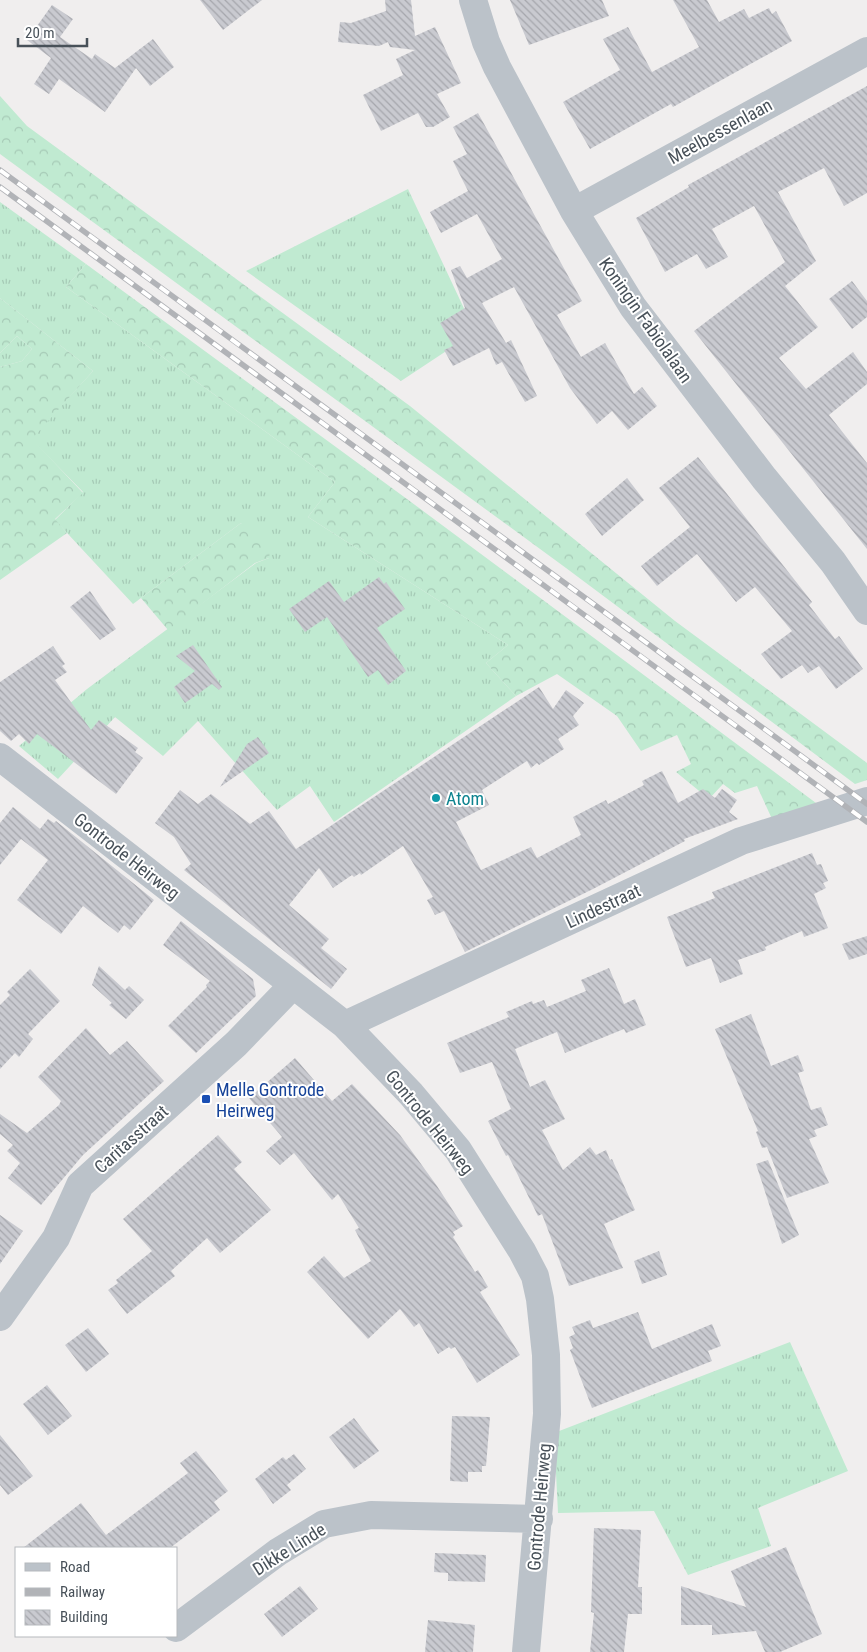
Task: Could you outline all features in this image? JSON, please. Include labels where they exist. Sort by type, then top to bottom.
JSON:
[{"type":"street","name":"Koningin Fabiolalaan","points":[[473,0],[486,42],[497,67],[574,211],[633,307],[752,463],[833,562],[867,611]]},
{"type":"street","name":"Meelbessenlaan","points":[[574,211],[867,51]]},
{"type":"street","name":"Gontrode Heirweg","points":[[0,757],[345,1026],[410,1094],[458,1150],[522,1251],[535,1276],[540,1299],[546,1355],[547,1414],[526,1652]]},
{"type":"street","name":"Lindestraat","points":[[345,1026],[741,841],[867,801]]},
{"type":"street","name":"Caritasstraat","points":[[0,1317],[56,1238],[80,1185],[236,1044],[293,986]]},
{"type":"street","name":"Dikke Linde","points":[[178,1627],[278,1552],[324,1524],[371,1515],[539,1519]]},
{"type":"green space","points":[[0,96],[27,126],[410,406],[675,621],[867,763],[867,780],[855,784],[566,568],[0,154]]},
{"type":"green space","points":[[408,189],[475,332],[401,381],[246,271]]},
{"type":"green space","points":[[0,202],[86,264],[66,287],[335,482],[308,517],[508,645],[486,663],[516,696],[334,822],[310,786],[277,810],[198,721],[163,756],[115,717],[58,779],[19,746],[87,689],[256,563],[269,558],[241,523],[133,604],[55,520],[83,492],[31,439],[93,371],[0,298]]},
{"type":"green space","points":[[86,264],[411,502],[816,803],[772,819],[757,786],[735,793],[723,784],[709,799],[676,772],[691,764],[677,735],[641,751],[617,716],[557,674],[516,696],[486,663],[508,645],[308,517],[335,482],[66,287]]},
{"type":"green space","points":[[0,298],[93,371],[32,439],[83,493],[55,519],[67,533],[0,580],[0,367],[22,361],[32,349],[17,336],[0,353]]},
{"type":"green space","points":[[17,336],[32,349],[22,361],[0,367],[0,353]]},
{"type":"green space","points":[[241,523],[262,536],[271,546],[269,558],[255,563],[168,630],[141,598]]},
{"type":"green space","points":[[790,1342],[848,1471],[758,1508],[771,1546],[688,1575],[654,1511],[558,1513],[554,1433]]},
{"type":"building","points":[[200,0],[262,0],[223,30]]},
{"type":"building","points":[[385,0],[411,0],[415,36],[435,27],[461,83],[437,94],[450,117],[433,127],[426,127],[418,113],[381,131],[363,95],[403,75],[396,59],[415,50],[390,47],[388,42],[379,46],[338,42],[340,22],[351,23],[386,11]]},
{"type":"building","points":[[510,0],[602,0],[609,16],[529,45]]},
{"type":"building","points":[[673,0],[707,0],[719,22],[744,9],[749,18],[769,8],[772,14],[776,11],[792,41],[673,107],[671,104],[590,149],[563,102],[620,70],[603,39],[628,27],[652,72],[699,47]]},
{"type":"building","points":[[52,5],[73,19],[60,37],[92,59],[95,54],[115,68],[153,39],[174,67],[150,86],[136,68],[105,112],[59,79],[49,94],[34,84],[51,58],[27,40]]},
{"type":"building","points":[[867,86],[867,193],[844,206],[824,168],[778,192],[816,261],[785,286],[818,327],[779,358],[806,389],[853,352],[867,372],[867,384],[829,415],[867,463],[867,549],[694,331],[785,262],[754,206],[712,229],[728,257],[706,269],[697,254],[665,272],[636,218],[689,187],[688,185]]},
{"type":"building","points":[[478,113],[582,301],[557,315],[581,357],[605,343],[634,394],[642,387],[657,406],[628,430],[612,411],[597,424],[570,388],[514,287],[482,303],[506,343],[511,340],[537,396],[525,402],[502,362],[496,365],[489,348],[453,366],[444,350],[453,346],[440,323],[465,308],[451,270],[460,266],[467,278],[502,259],[477,214],[441,233],[430,212],[468,191],[453,161],[467,154],[453,127]]},
{"type":"building","points":[[852,281],[867,301],[867,317],[852,329],[829,299]]},
{"type":"building","points":[[698,457],[812,602],[809,605],[835,639],[839,636],[863,669],[836,689],[819,666],[808,673],[802,665],[781,679],[761,654],[792,631],[755,587],[736,602],[697,554],[657,586],[641,566],[690,527],[659,488]]},
{"type":"building","points":[[627,478],[644,500],[602,536],[585,514]]},
{"type":"building","points":[[379,577],[384,584],[386,582],[405,609],[377,628],[406,671],[388,685],[378,670],[368,677],[327,617],[305,632],[289,609],[329,581],[344,602]]},
{"type":"building","points":[[90,591],[116,629],[100,640],[70,607]]},
{"type":"building","points":[[193,645],[222,687],[219,690],[212,684],[185,703],[174,687],[195,671],[176,656]]},
{"type":"building","points":[[53,646],[65,664],[62,666],[67,672],[55,680],[91,730],[99,720],[138,748],[135,752],[143,758],[116,794],[37,734],[29,744],[19,734],[11,741],[0,731],[0,682]]},
{"type":"building","points":[[539,687],[553,709],[566,690],[584,703],[573,716],[579,725],[558,739],[564,749],[531,768],[527,761],[482,790],[489,805],[456,822],[481,870],[531,847],[537,858],[581,835],[573,817],[606,800],[608,804],[644,785],[642,781],[662,771],[678,803],[703,789],[715,798],[722,789],[737,800],[729,812],[738,819],[684,839],[685,841],[593,889],[465,952],[444,911],[435,915],[427,900],[433,897],[403,846],[361,875],[360,873],[354,877],[352,875],[333,888],[319,868],[289,905],[329,939],[321,948],[347,969],[331,989],[184,870],[191,864],[174,837],[155,823],[180,790],[198,804],[211,794],[250,824],[269,811],[296,849]]},
{"type":"building","points":[[258,737],[269,753],[220,787],[247,744]]},
{"type":"building","points":[[13,807],[40,829],[48,819],[54,823],[56,821],[154,900],[130,930],[124,925],[118,933],[83,906],[61,934],[17,900],[48,860],[21,839],[0,865],[0,823]]},
{"type":"building","points":[[812,853],[817,865],[821,864],[828,881],[823,883],[826,888],[814,894],[828,928],[804,937],[802,931],[765,947],[766,950],[738,960],[743,974],[720,983],[711,958],[686,967],[667,917],[715,898],[712,892]]},
{"type":"building","points":[[181,921],[253,979],[256,996],[196,1053],[168,1026],[207,987],[206,985],[210,981],[163,945]]},
{"type":"building","points":[[867,936],[867,954],[849,960],[842,944]]},
{"type":"building","points":[[99,966],[125,990],[129,986],[144,1000],[126,1019],[109,1005],[112,1003],[92,985]]},
{"type":"building","points":[[609,968],[624,1004],[635,999],[646,1025],[626,1033],[624,1029],[565,1053],[557,1032],[515,1049],[530,1087],[545,1080],[565,1119],[542,1130],[563,1170],[590,1147],[596,1155],[606,1150],[635,1210],[604,1224],[623,1268],[569,1286],[542,1214],[538,1216],[508,1155],[506,1156],[488,1121],[511,1109],[492,1062],[460,1073],[447,1043],[509,1017],[506,1012],[532,1001],[533,1004],[544,1000],[547,1007],[586,991],[581,980]]},
{"type":"building","points":[[30,969],[60,1001],[28,1034],[33,1039],[19,1057],[15,1053],[0,1069],[0,1005],[10,995],[7,992]]},
{"type":"building","points":[[751,1014],[771,1066],[798,1055],[804,1071],[798,1073],[811,1110],[821,1107],[828,1125],[814,1130],[817,1136],[809,1139],[829,1183],[787,1198],[767,1147],[762,1148],[756,1132],[758,1131],[715,1029]]},
{"type":"building","points":[[86,1028],[110,1055],[127,1041],[164,1081],[83,1155],[41,1205],[8,1178],[20,1163],[7,1151],[13,1145],[0,1134],[0,1114],[27,1133],[59,1105],[61,1101],[38,1077]]},
{"type":"building","points":[[295,1058],[332,1101],[352,1084],[400,1135],[463,1226],[453,1232],[455,1235],[453,1237],[475,1272],[478,1270],[488,1287],[480,1292],[520,1355],[477,1383],[455,1347],[451,1349],[449,1347],[438,1354],[419,1323],[414,1327],[400,1309],[368,1339],[307,1272],[324,1256],[344,1278],[371,1261],[355,1230],[359,1228],[338,1194],[332,1200],[294,1153],[280,1165],[266,1151],[282,1137],[249,1098]]},
{"type":"building","points":[[218,1135],[242,1162],[234,1169],[271,1210],[220,1253],[207,1238],[171,1271],[175,1276],[127,1314],[108,1290],[118,1283],[116,1280],[152,1251],[123,1219]]},
{"type":"building","points":[[768,1160],[799,1235],[782,1244],[756,1164]]},
{"type":"building","points":[[0,1215],[23,1231],[0,1264]]},
{"type":"building","points":[[659,1251],[667,1275],[642,1284],[634,1261]]},
{"type":"building","points":[[638,1312],[652,1349],[712,1324],[721,1346],[708,1351],[712,1361],[592,1408],[570,1350],[573,1348],[569,1337],[575,1334],[572,1327],[590,1320],[593,1328]]},
{"type":"building","points":[[88,1328],[109,1354],[86,1372],[65,1345]]},
{"type":"building","points":[[47,1385],[72,1416],[48,1435],[23,1404]]},
{"type":"building","points":[[452,1416],[490,1417],[486,1466],[482,1466],[482,1472],[468,1472],[468,1482],[450,1481]]},
{"type":"building","points":[[354,1418],[379,1451],[354,1469],[329,1437]]},
{"type":"building","points":[[0,1435],[33,1476],[8,1495],[0,1485]]},
{"type":"building","points":[[196,1451],[228,1491],[214,1502],[220,1510],[171,1547],[24,1547],[81,1503],[106,1535],[188,1473],[180,1463]]},
{"type":"building","points":[[294,1454],[306,1469],[287,1485],[291,1490],[273,1504],[255,1479],[283,1457],[286,1460]]},
{"type":"building","points":[[594,1528],[641,1530],[638,1587],[642,1587],[642,1614],[628,1614],[624,1652],[590,1652],[594,1613],[591,1612]]},
{"type":"building","points":[[786,1547],[822,1634],[780,1652],[765,1652],[756,1631],[712,1635],[712,1625],[681,1625],[681,1586],[746,1607],[731,1571]]},
{"type":"building","points":[[435,1553],[486,1555],[485,1582],[448,1581],[448,1573],[434,1572]]},
{"type":"building","points":[[300,1586],[318,1609],[282,1637],[264,1614]]},
{"type":"building","points":[[428,1620],[475,1625],[473,1652],[425,1652]]},
{"type":"railway","points":[[0,170],[867,804]]},
{"type":"railway","points":[[0,187],[867,822]]},
{"type":"place","name":"Atom","points":[[436,798]]},
{"type":"place","name":"Melle Gontrode Heirweg","points":[[206,1099]]}]
